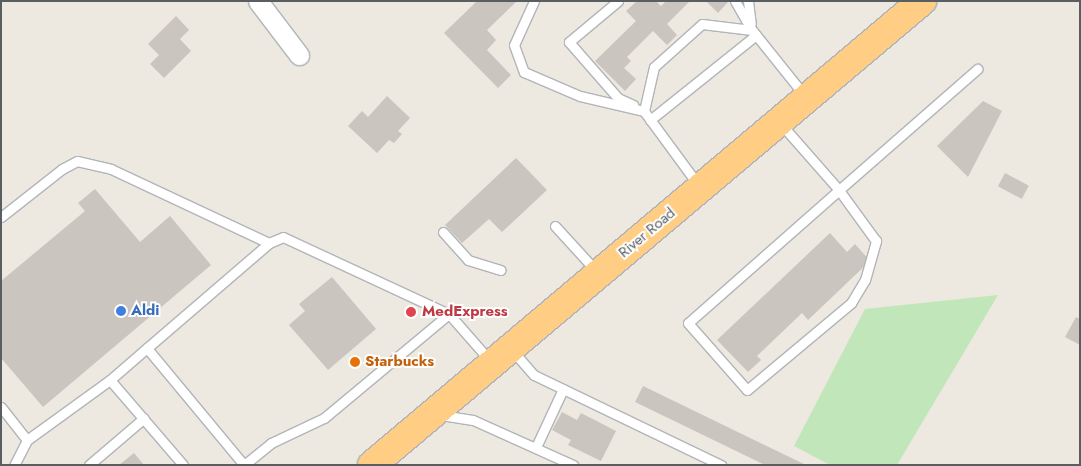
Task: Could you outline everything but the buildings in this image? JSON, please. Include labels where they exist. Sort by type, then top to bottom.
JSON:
[{"type":"highway","name":"River Road","points":[[372,465],[780,122],[911,6]]},
{"type":"street","points":[[258,1],[299,55]]},
{"type":"lane","points":[[534,1],[514,45],[524,72],[580,96],[644,111]]},
{"type":"lane","points":[[618,1],[569,42],[618,98],[644,111],[701,188]]},
{"type":"lane","points":[[736,1],[754,32],[807,98]]},
{"type":"lane","points":[[748,1],[754,32]]},
{"type":"lane","points":[[644,111],[654,67],[702,24],[754,32]]},
{"type":"lane","points":[[650,120],[754,32]]},
{"type":"lane","points":[[780,122],[839,190],[876,242],[865,280],[851,303],[747,390],[688,323],[839,190],[977,69]]},
{"type":"lane","points":[[1,217],[62,169],[78,161],[111,169],[269,243]]},
{"type":"lane","points":[[555,226],[598,274]]},
{"type":"lane","points":[[443,232],[468,260],[501,270]]},
{"type":"lane","points":[[14,465],[27,440],[110,380],[269,243],[283,236],[449,314],[502,356],[534,374],[721,465]]},
{"type":"lane","points":[[147,348],[244,465],[270,443],[324,418],[449,314]]},
{"type":"lane","points":[[110,380],[183,465]]},
{"type":"lane","points":[[536,447],[563,389]]},
{"type":"lane","points":[[1,407],[27,440]]},
{"type":"lane","points":[[432,414],[473,420],[573,465]]},
{"type":"lane","points":[[89,465],[144,418]]},
{"type":"green space","points":[[998,295],[897,465],[830,465],[794,446],[865,309]]},
{"type":"place","name":"Aldi","points":[[121,311]]},
{"type":"place","name":"MedExpress","points":[[411,312]]},
{"type":"place","name":"Starbucks","points":[[355,362]]}]
